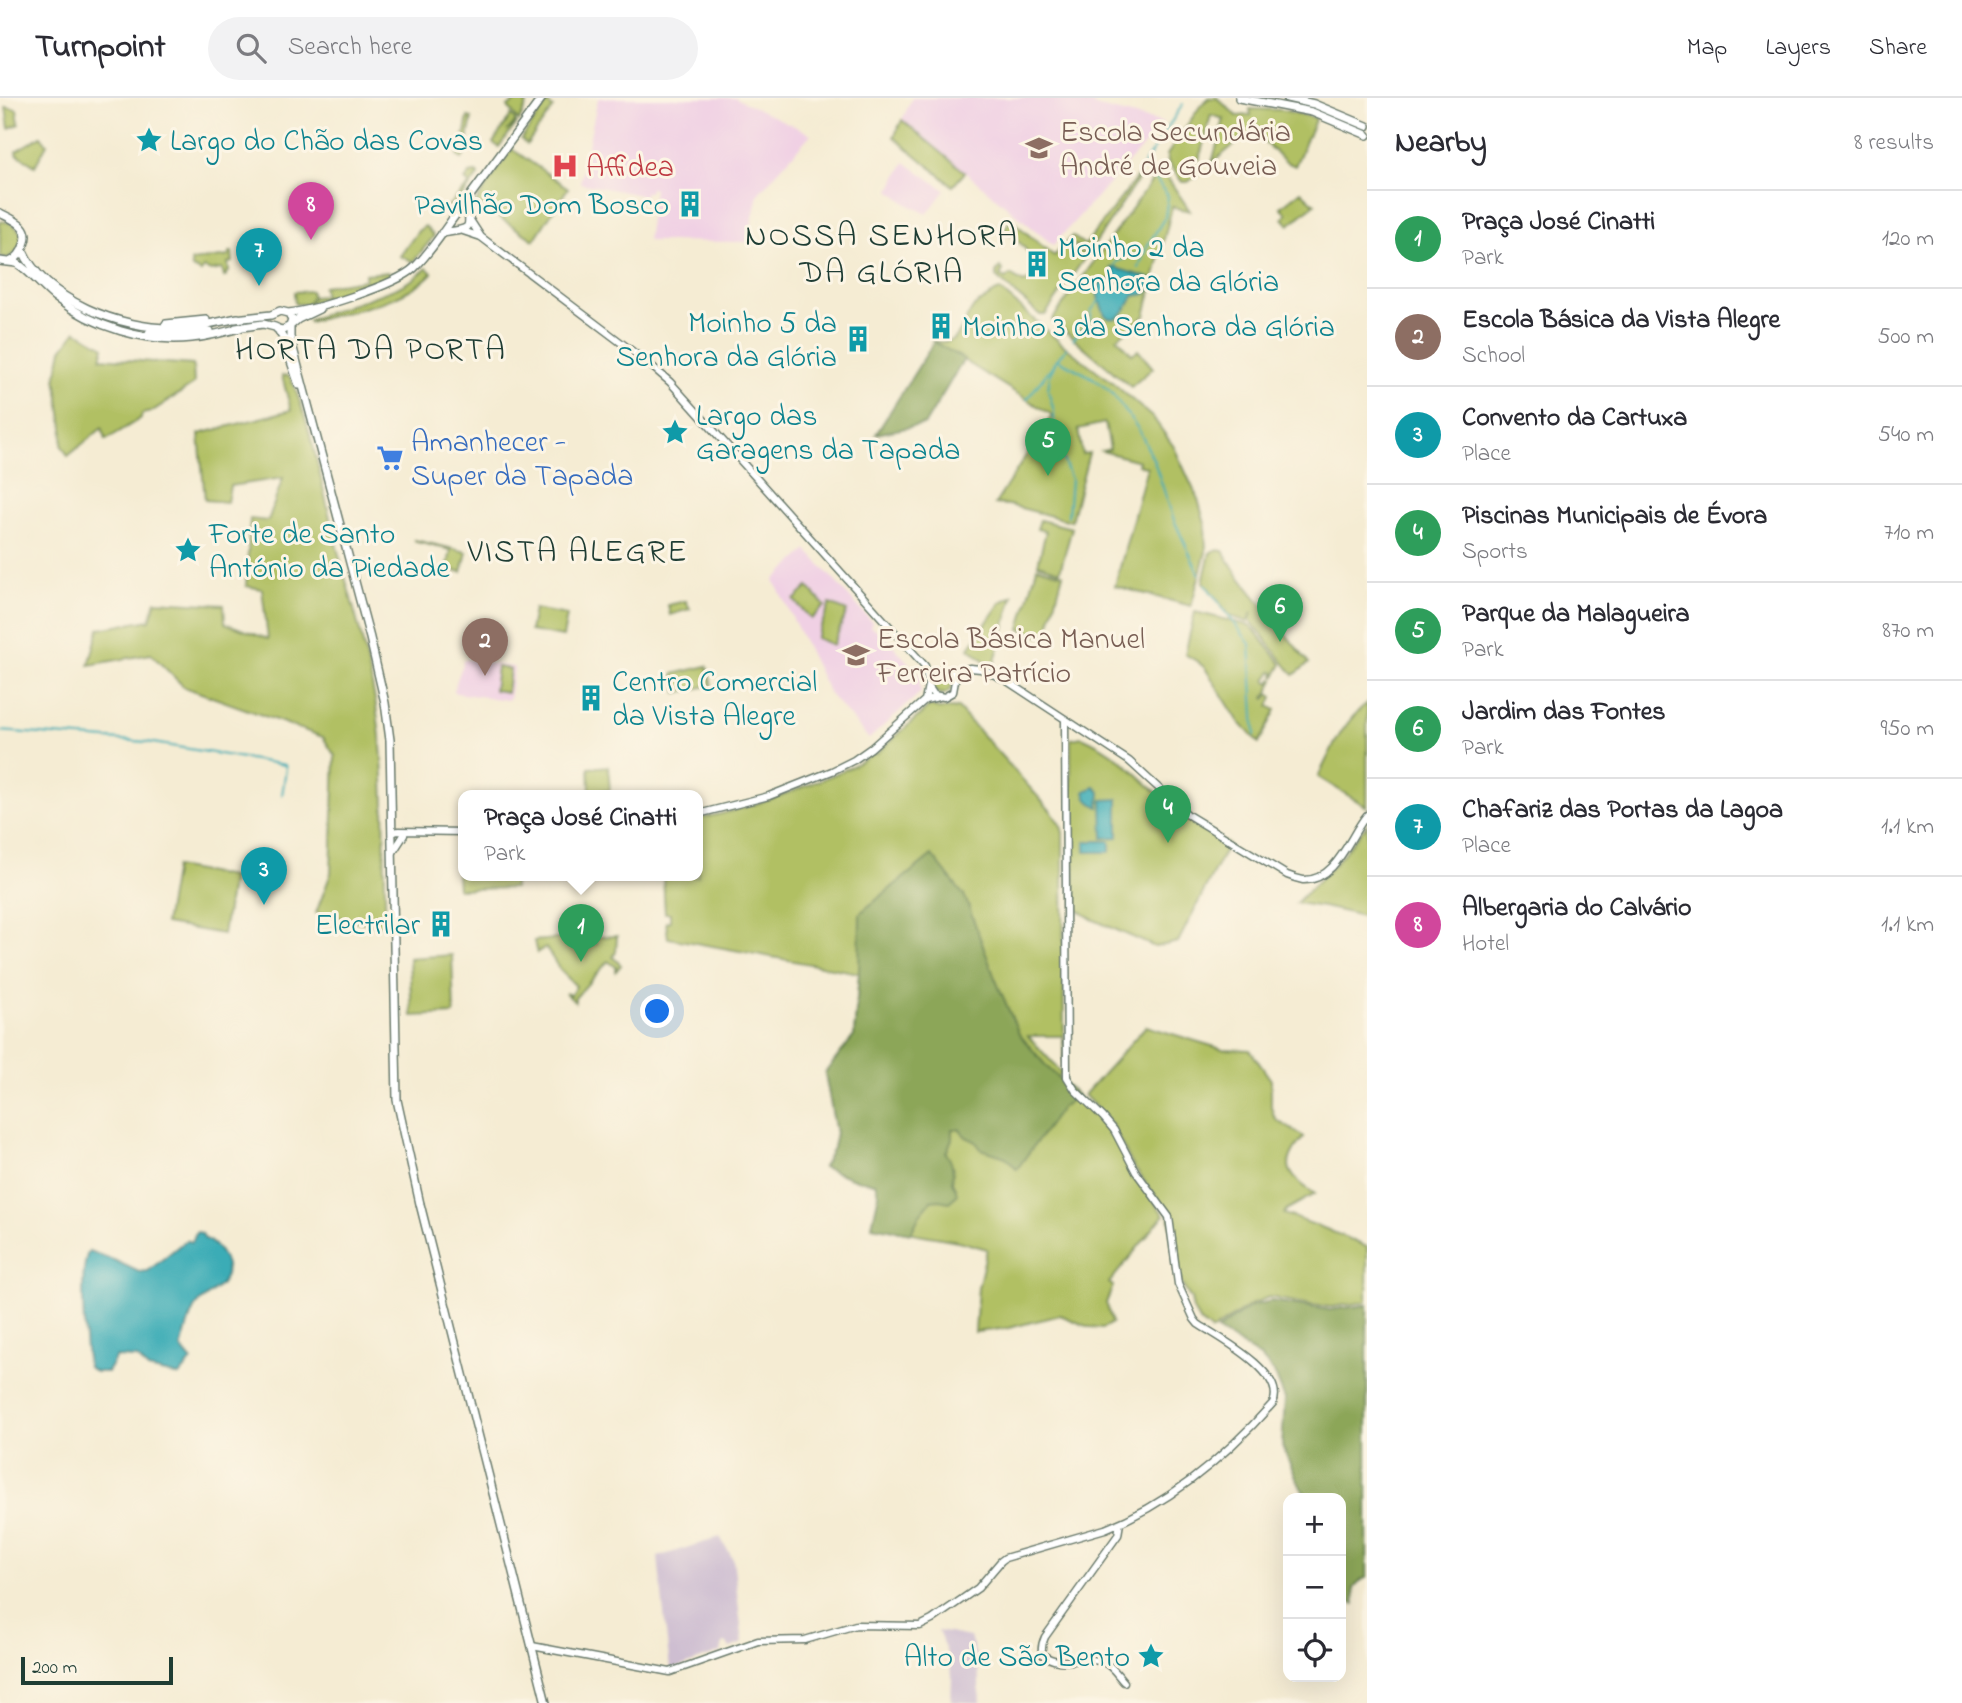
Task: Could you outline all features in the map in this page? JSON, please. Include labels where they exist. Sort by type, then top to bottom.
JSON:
[{"type":"main road","points":[[22,249],[47,282],[72,300],[102,315],[144,325],[194,327],[283,311],[299,311],[342,299],[402,276],[420,262],[542,98]]},
{"type":"main road","points":[[1239,98],[1312,111],[1367,135]]},
{"type":"main road","points":[[1287,98],[1314,104],[1367,126]]},
{"type":"main road","points":[[442,233],[468,228],[470,218],[467,200]]},
{"type":"main road","points":[[461,231],[452,225],[454,216],[461,212],[470,218]]},
{"type":"main road","points":[[2,215],[20,223],[24,228],[26,240],[14,260],[2,262]]},
{"type":"main road","points":[[2,262],[22,266],[49,293],[77,312],[117,329],[172,334],[266,324],[283,330],[301,317],[342,299]]},
{"type":"main road","points":[[288,313],[291,317],[290,337],[385,703],[390,740],[397,1055],[402,1119],[420,1204],[546,1703]]},
{"type":"main road","points":[[276,314],[273,321],[283,338],[309,409]]},
{"type":"street","points":[[470,218],[481,237]]},
{"type":"street","points":[[461,231],[481,237],[670,382],[925,666],[950,672],[981,669],[1004,679],[1129,761],[1193,818],[1287,875],[1303,880],[1321,876],[1334,865],[1367,814]]},
{"type":"street","points":[[925,666],[928,684],[934,695],[939,697]]},
{"type":"street","points":[[703,813],[769,796],[854,760],[925,700],[944,697],[953,692],[955,681],[964,669]]},
{"type":"street","points":[[925,700],[928,684],[934,672],[939,670]]},
{"type":"street","points":[[950,672],[955,681]]},
{"type":"street","points":[[532,1646],[670,1672],[758,1642],[805,1640],[856,1625],[920,1626],[972,1593],[1005,1558],[1120,1523],[1162,1500],[1197,1476],[1273,1403],[1276,1395],[1268,1379],[1253,1360],[1194,1319],[1178,1284],[1169,1216],[1136,1172],[1114,1130],[1075,1090],[1067,1077],[1065,719]]},
{"type":"street","points":[[391,818],[405,833]]},
{"type":"street","points":[[392,833],[399,836],[405,833],[458,832]]},
{"type":"street","points":[[392,853],[405,833]]},
{"type":"street","points":[[1120,1523],[1118,1535],[1045,1637],[1041,1648],[1042,1654],[1054,1661],[1103,1662],[1124,1682]]},
{"type":"shaded area","points":[[598,98],[735,98],[811,134],[758,194],[748,242],[647,241],[654,189],[650,188],[649,192],[645,192],[645,196],[580,183]]},
{"type":"shaded area","name":"Escola Secundária André de Gouveia","points":[[912,98],[1089,98],[1095,106],[1164,123],[1053,245],[902,120]]},
{"type":"shaded area","points":[[905,162],[945,190],[927,214],[907,204],[890,190]]},
{"type":"shaded area","name":"Escola Básica Manuel Ferreira Patrício","points":[[807,550],[872,622],[870,627],[880,631],[921,677],[921,692],[869,739],[829,693],[774,580]]},
{"type":"shaded area","points":[[464,659],[513,667],[509,699],[456,693],[454,691]]},
{"type":"shaded area","points":[[720,1537],[733,1559],[743,1643],[730,1648],[726,1643],[723,1644],[721,1652],[670,1670],[658,1557]]},
{"type":"shaded area","points":[[938,1631],[970,1637],[978,1662],[980,1703],[951,1702],[952,1675]]},
{"type":"green space","points":[[520,98],[532,98],[526,103],[519,121],[508,107]]},
{"type":"green space","points":[[1209,98],[1217,98],[1237,116],[1251,115],[1250,109],[1282,110],[1316,118],[1295,166],[1286,162],[1253,132],[1212,163],[1224,119],[1211,115],[1196,171],[1200,173],[1188,182],[1182,182],[1168,162],[1167,155],[1201,105]]},
{"type":"green space","points":[[547,103],[553,108],[527,144],[521,139]]},
{"type":"green space","points":[[6,107],[17,109],[19,124],[9,128]]},
{"type":"green space","points":[[511,115],[516,121],[507,131],[517,123],[499,147],[493,143]]},
{"type":"green space","points":[[468,117],[472,118],[462,159],[457,156]]},
{"type":"green space","points":[[902,120],[965,172],[953,186],[894,137]]},
{"type":"green space","points":[[41,136],[47,144],[35,166],[16,151]]},
{"type":"green space","points":[[512,149],[568,188],[534,240],[476,202]]},
{"type":"green space","points":[[1161,168],[1190,211],[1172,207],[1145,316],[1117,338],[1132,354],[1138,350],[1153,368],[1131,387],[1052,320]]},
{"type":"green space","points":[[470,174],[478,175],[449,215],[447,207],[470,184],[465,180]]},
{"type":"green space","points":[[1138,176],[1088,254],[1076,245],[1063,246],[1072,236],[1085,245]]},
{"type":"green space","points":[[1301,191],[1315,204],[1289,225],[1283,218],[1287,214],[1281,207]]},
{"type":"green space","points":[[1011,220],[1054,256],[1062,248],[1075,248],[1086,256],[1045,315],[1040,315],[996,277],[1000,267],[1003,270],[1000,276],[1005,279],[1010,275],[1024,283],[1032,277],[1035,270],[1030,254],[1004,229]]},
{"type":"green space","points":[[0,221],[15,226],[22,237],[19,249],[7,258],[0,257]]},
{"type":"green space","points":[[425,226],[434,236],[413,262],[400,256],[418,231]]},
{"type":"green space","points":[[229,252],[232,252],[233,262],[228,263],[229,272],[224,277],[222,269],[211,271],[204,268],[201,272],[192,268],[191,261],[229,256]]},
{"type":"green space","points":[[427,268],[432,273],[406,292],[391,299],[357,310],[309,322],[308,320],[397,288]]},
{"type":"green space","points":[[389,272],[392,276],[327,298],[324,296],[323,286],[365,280],[365,274]]},
{"type":"green space","points":[[1000,290],[1154,419],[1174,447],[1198,499],[1205,524],[1206,552],[1191,606],[1115,586],[1147,467],[1138,465],[1139,461],[1102,451],[1110,449],[1105,423],[1078,429],[1082,454],[1089,453],[1071,521],[995,504],[1052,415],[931,340],[948,342],[954,339],[974,306]]},
{"type":"green space","points":[[311,291],[312,296],[308,303],[313,297],[323,296],[325,299],[307,304],[295,304],[294,292]]},
{"type":"green space","points":[[76,331],[104,347],[101,358],[193,365],[194,384],[151,412],[142,414],[141,418],[106,440],[102,428],[68,456],[62,446],[63,427],[56,377],[62,350]]},
{"type":"green space","points":[[934,342],[964,359],[925,424],[876,434]]},
{"type":"green space","points":[[282,376],[291,378],[311,437],[377,711],[384,807],[386,927],[316,913],[331,873],[335,756],[323,737],[184,687],[151,654],[89,665],[99,629],[150,620],[156,601],[224,605],[225,623],[268,639],[262,589],[246,586],[250,519],[268,521],[283,478],[230,486],[227,502],[205,500],[199,434],[291,410]]},
{"type":"green space","points":[[1040,520],[1072,528],[1060,571],[1038,564],[1046,531],[1037,529]]},
{"type":"green space","points":[[415,540],[467,552],[462,572],[447,569],[451,550]]},
{"type":"green space","points":[[1215,550],[1223,551],[1237,574],[1309,663],[1294,675],[1250,620],[1252,612],[1248,622],[1230,616],[1203,582],[1210,553]]},
{"type":"green space","points":[[1037,567],[1063,574],[1047,635],[1043,636],[1020,629]]},
{"type":"green space","points":[[808,587],[825,606],[811,619],[794,600]]},
{"type":"green space","points":[[1013,596],[993,668],[969,648],[1001,602]]},
{"type":"green space","points":[[686,601],[690,609],[670,615],[668,605]]},
{"type":"green space","points":[[830,604],[847,611],[833,645],[816,638]]},
{"type":"green space","points":[[534,609],[567,615],[563,637],[530,631]]},
{"type":"green space","points":[[1195,612],[1251,626],[1282,664],[1275,677],[1272,671],[1266,680],[1270,683],[1274,680],[1265,698],[1269,694],[1273,697],[1269,706],[1276,710],[1259,743],[1239,722],[1205,668],[1185,654]]},
{"type":"green space","points":[[707,666],[712,685],[677,693],[673,674]]},
{"type":"green space","points":[[497,667],[510,669],[507,692],[494,690]]},
{"type":"green space","points":[[938,674],[946,674],[952,684],[946,694],[938,694],[932,688],[932,680]]},
{"type":"green space","points":[[1367,703],[1367,807],[1318,777],[1344,728]]},
{"type":"green space","points":[[930,706],[939,709],[957,707],[1051,811],[1061,826],[1064,1071],[1058,1077],[1109,1128],[1137,1179],[1164,1215],[1109,1283],[1113,1286],[1106,1303],[1112,1323],[1103,1328],[1089,1327],[1060,1315],[1009,1328],[975,1332],[978,1288],[987,1249],[958,1241],[872,1226],[879,1194],[875,1183],[857,1180],[823,1167],[833,1148],[836,1133],[825,1073],[854,1036],[859,973],[668,938],[666,922],[670,921],[670,913],[665,913],[663,881],[703,881],[703,818],[810,785],[874,753]],"holes":[[[1028,1036],[1063,1036],[1063,1071],[1060,1071]]]},
{"type":"green space","points":[[1082,737],[1112,754],[1186,818],[1228,844],[1178,942],[1155,947],[1092,919],[1074,907],[1071,739]]},
{"type":"green space","points":[[608,766],[610,790],[590,790],[589,768]]},
{"type":"green space","points":[[1367,824],[1367,917],[1296,903],[1334,865]]},
{"type":"green space","points":[[932,855],[965,897],[1019,1034],[1047,1067],[1078,1096],[1062,1107],[1017,1169],[1006,1157],[981,1149],[959,1129],[952,1129],[952,1139],[946,1153],[952,1163],[952,1182],[957,1195],[949,1202],[931,1201],[921,1213],[911,1233],[872,1226],[879,1194],[875,1183],[857,1180],[823,1167],[833,1148],[836,1133],[825,1073],[854,1036],[860,913]]},
{"type":"green space","points":[[175,867],[232,877],[223,934],[165,924]]},
{"type":"green space","points":[[457,872],[458,881],[514,881],[514,888],[458,889]]},
{"type":"green space","points":[[580,925],[583,925],[584,945],[597,944],[597,937],[617,936],[613,957],[621,965],[616,971],[616,967],[608,961],[575,998],[575,1002],[565,993],[571,995],[576,986],[560,970],[546,948],[537,954],[534,941],[566,938],[566,946],[580,945]]},
{"type":"green space","points":[[452,955],[454,1014],[412,1016],[409,958]]},
{"type":"green space","points":[[1146,1026],[1222,1049],[1250,1050],[1271,1080],[1271,1107],[1274,1116],[1304,1137],[1291,1155],[1290,1169],[1298,1181],[1315,1194],[1286,1210],[1284,1214],[1367,1247],[1367,1302],[1331,1307],[1269,1297],[1252,1304],[1211,1331],[1200,1322],[1193,1310],[1191,1299],[1180,1282],[1168,1209],[1133,1166],[1111,1123],[1084,1095]]},
{"type":"green space","points":[[1271,1301],[1330,1310],[1367,1305],[1367,1578],[1354,1588],[1355,1604],[1346,1601],[1346,1493],[1305,1493],[1301,1488],[1282,1446],[1285,1399],[1274,1372],[1260,1357],[1217,1330],[1251,1306]]},
{"type":"water","points":[[1112,267],[1152,279],[1146,294],[1133,296],[1123,313],[1115,318],[1106,316],[1098,293],[1099,284],[1112,278],[1115,273]]},
{"type":"water","points":[[1095,787],[1100,792],[1099,807],[1086,797],[1085,791]]},
{"type":"water","points":[[1118,799],[1118,837],[1103,838],[1102,800]]},
{"type":"water","points":[[1085,841],[1110,841],[1110,852],[1085,852]]},
{"type":"water","points":[[196,1232],[202,1233],[220,1252],[226,1264],[226,1271],[221,1284],[196,1306],[191,1315],[181,1348],[192,1361],[179,1376],[148,1369],[137,1358],[116,1357],[107,1372],[96,1372],[88,1367],[83,1289],[89,1251],[139,1272],[148,1271],[186,1240],[192,1242]]},
{"type":"waterway","points":[[1144,169],[1142,167],[1183,104]]},
{"type":"waterway","points":[[1139,268],[1145,250],[1165,217],[1168,196],[1155,178]]},
{"type":"waterway","points":[[1115,265],[1117,261],[1145,251]]},
{"type":"waterway","points":[[1073,339],[1091,320],[1091,311],[1099,301]]},
{"type":"waterway","points":[[1027,399],[1066,348]]},
{"type":"waterway","points":[[1068,516],[1071,479],[1058,447],[1054,411],[1048,390],[1050,374],[1057,359],[1093,378],[1111,392],[1139,430],[1154,461],[1174,520],[1199,574]]},
{"type":"waterway","points":[[1205,584],[1250,644],[1255,735]]},
{"type":"waterway","points":[[0,731],[147,742],[285,765],[282,795]]},
{"type":"place","name":"Largo do Chão das Covas","points":[[149,140]]},
{"type":"place","name":"Escola Secundária André de Gouveia","points":[[1039,148]]},
{"type":"place","name":"Affidea","points":[[565,166]]},
{"type":"place","name":"Pavilhão Dom Bosco","points":[[690,204]]},
{"type":"place","name":"Albergaria do Calvário","points":[[311,240]]},
{"type":"place","name":"Moinho 2 da Senhora da Glória","points":[[1037,264]]},
{"type":"place","name":"Chafariz das Portas da Lagoa","points":[[259,286]]},
{"type":"place","name":"Moinho 3 da Senhora da Glória","points":[[941,326]]},
{"type":"place","name":"Moinho 5 da Senhora da Glória","points":[[858,339]]},
{"type":"place","name":"Largo das Garagens da Tapada","points":[[675,432]]},
{"type":"place","name":"Amanhecer - Super da Tapada","points":[[390,458]]},
{"type":"place","name":"Parque da Malagueira","points":[[1048,476]]},
{"type":"place","name":"Forte de Santo António da Piedade","points":[[188,550]]},
{"type":"place","name":"Jardim das Fontes","points":[[1280,642]]},
{"type":"place","name":"Escola Básica Manuel Ferreira Patrício","points":[[856,655]]},
{"type":"place","name":"Escola Básica da Vista Alegre","points":[[485,676]]},
{"type":"place","name":"Centro Comercial da Vista Alegre","points":[[591,698]]},
{"type":"place","name":"Piscinas Municipais de Évora","points":[[1168,843]]},
{"type":"place","name":"Convento da Cartuxa","points":[[264,905]]},
{"type":"place","name":"Electrilar","points":[[441,924]]},
{"type":"place","name":"Praça José Cinatti","points":[[581,962]]},
{"type":"place","name":"Alto de São Bento","points":[[1151,1656]]},
{"type":"district","name":"NOSSA SENHORA DA GLÓRIA","points":[[882,252]]},
{"type":"district","name":"HORTA DA PORTA","points":[[371,348]]},
{"type":"district","name":"VISTA ALEGRE","points":[[578,550]]}]
